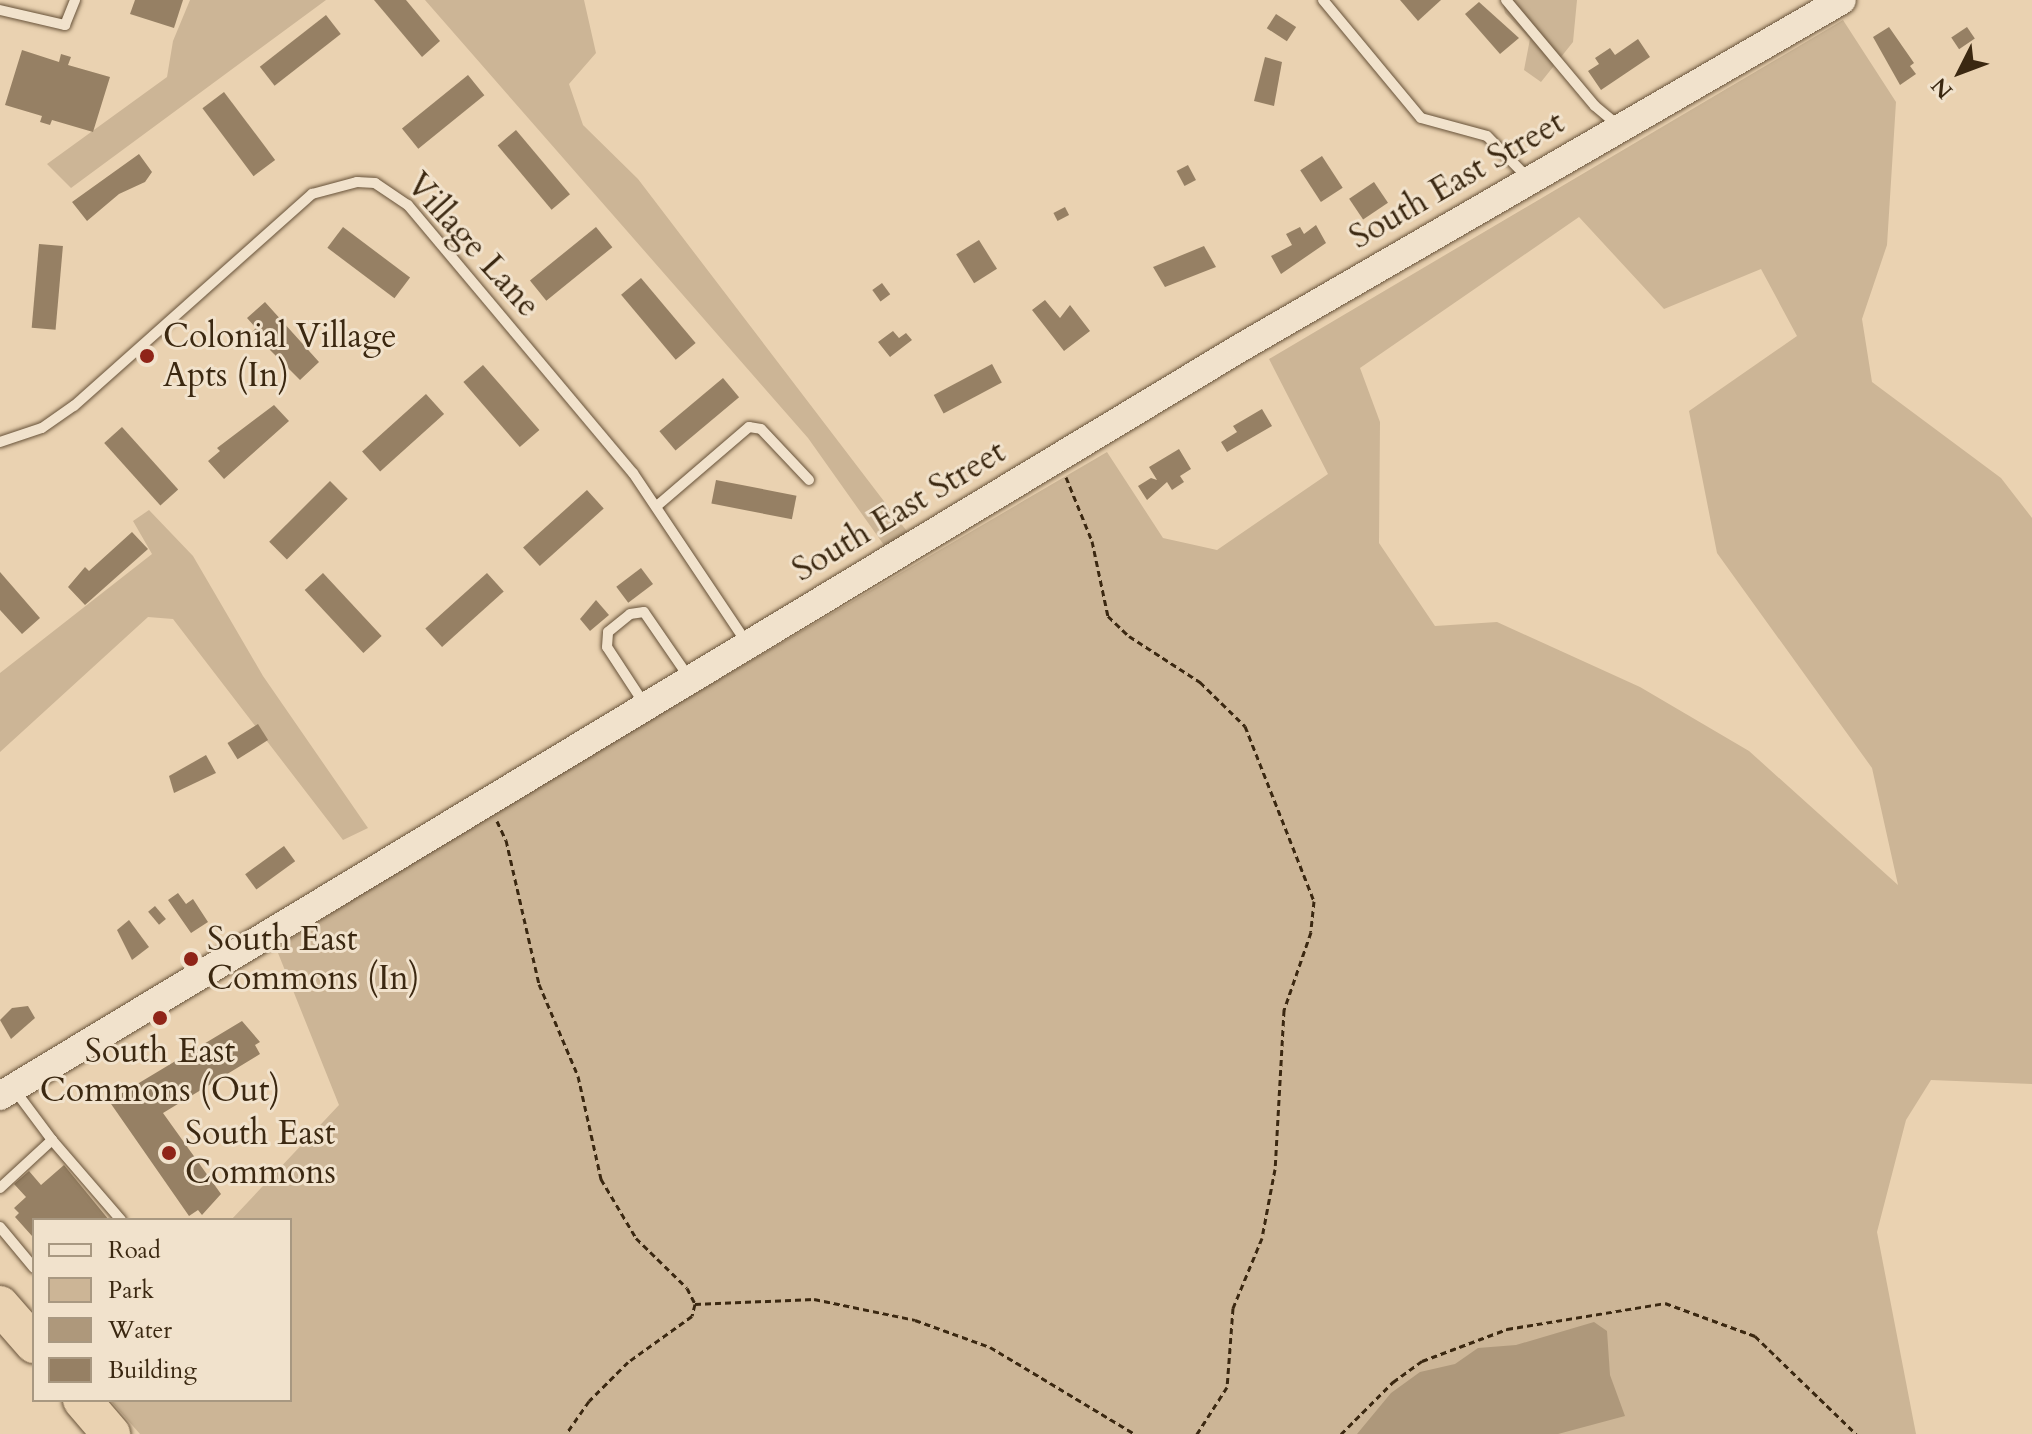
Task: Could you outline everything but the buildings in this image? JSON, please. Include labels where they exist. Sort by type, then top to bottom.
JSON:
[{"type":"highway","points":[[0,1305],[32,1342]]},
{"type":"highway","points":[[84,1402],[111,1434]]},
{"type":"main road","name":"South East Street","points":[[6,1092],[1058,457],[1842,0]]},
{"type":"lane","points":[[0,10],[65,25],[75,0]]},
{"type":"lane","points":[[1323,0],[1421,118],[1487,136],[1529,180]]},
{"type":"lane","points":[[1506,0],[1595,106],[1621,127]]},
{"type":"lane","name":"Village Lane","points":[[0,442],[42,428],[74,406],[312,194],[369,182],[387,188],[408,205],[658,505],[748,644]]},
{"type":"lane","points":[[658,505],[749,427],[761,429],[809,480]]},
{"type":"lane","points":[[646,707],[607,647],[608,632],[630,614],[644,612],[690,680]]},
{"type":"lane","points":[[6,1092],[119,1218]]},
{"type":"lane","points":[[0,1188],[52,1140]]},
{"type":"lane","points":[[0,1227],[32,1266]]},
{"type":"path","points":[[1058,457],[1092,541],[1108,616],[1129,636],[1200,682],[1245,726],[1314,901],[1311,932],[1284,1010],[1275,1169],[1262,1238],[1233,1308],[1227,1387],[1197,1434]]},
{"type":"path","points":[[487,801],[506,840],[539,984],[578,1076],[601,1179],[636,1238],[687,1288],[695,1304],[692,1316],[628,1362],[589,1401],[566,1434]]},
{"type":"path","points":[[695,1304],[814,1299],[915,1320],[990,1347],[1135,1434]]},
{"type":"path","points":[[1341,1434],[1393,1382],[1422,1361],[1507,1329],[1665,1303],[1755,1336],[1856,1434]]},
{"type":"green space","points":[[190,0],[326,0],[71,188],[47,164],[167,77],[173,41]]},
{"type":"green space","points":[[425,0],[584,0],[596,53],[569,84],[583,125],[638,179],[909,534],[886,548],[808,438]]},
{"type":"green space","points":[[1502,0],[1577,0],[1573,42],[1541,82],[1524,70],[1530,39],[1505,13]]},
{"type":"green space","points":[[1843,20],[1896,102],[1887,245],[1862,319],[1872,382],[2001,478],[2032,518],[2032,1084],[1931,1080],[1906,1120],[1877,1232],[1916,1434],[140,1434],[112,1402],[292,1402],[292,1218],[233,1218],[339,1105],[276,948],[479,820],[1107,452],[1163,538],[1217,550],[1328,474],[1269,359]],"holes":[[[1579,217],[1664,309],[1761,269],[1797,336],[1689,411],[1717,553],[1872,768],[1898,885],[1749,751],[1640,687],[1497,622],[1435,626],[1379,543],[1380,422],[1360,368]]]},
{"type":"green space","points":[[149,510],[193,556],[263,676],[368,828],[343,840],[173,619],[148,617],[0,752],[0,673],[152,554],[133,521]]},
{"type":"water","points":[[1594,1322],[1607,1331],[1610,1375],[1625,1416],[1558,1434],[1357,1434],[1391,1393],[1420,1372],[1455,1364],[1478,1348],[1516,1345]]},
{"type":"place","name":"Colonial Village Apts (In)","points":[[147,356]]},
{"type":"place","name":"South East Commons (In)","points":[[191,959]]},
{"type":"place","name":"South East Commons (Out)","points":[[160,1018]]},
{"type":"place","name":"South East Commons","points":[[169,1153]]}]
